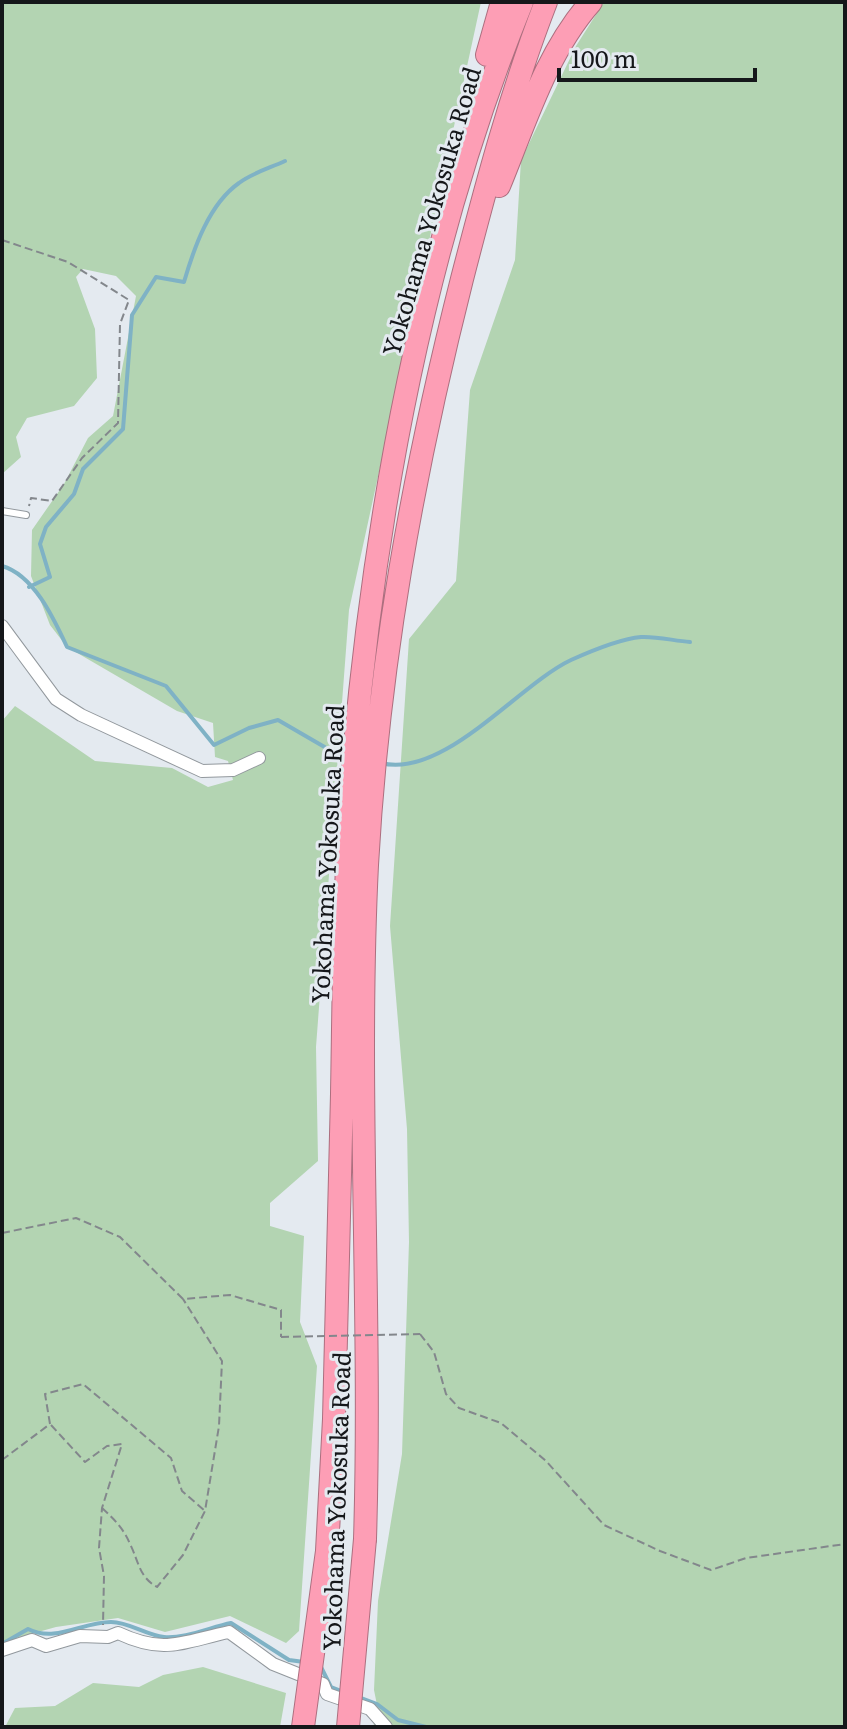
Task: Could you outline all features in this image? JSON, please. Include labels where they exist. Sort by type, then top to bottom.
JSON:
[{"type":"highway","points":[[426,304],[473,103],[502,2]]},
{"type":"highway","name":"Yokohama Yokosuka Road","points":[[303,1727],[327,1551],[334,1419],[345,904],[354,756],[379,550],[396,444],[426,304],[465,162],[522,2]]},
{"type":"highway","name":"Yokohama Yokosuka Road","points":[[348,1727],[365,1539],[368,1411],[364,1003],[367,868],[376,738],[409,505],[499,140],[546,2]]},
{"type":"highway","points":[[466,264],[547,72],[570,27],[591,2]]},
{"type":"street","points":[[2,626],[56,699],[81,715],[202,771],[233,770],[259,758]]},
{"type":"street","points":[[2,1650],[32,1640],[46,1646],[80,1636],[108,1637],[118,1633],[144,1645],[167,1648],[229,1632],[273,1664],[323,1684],[327,1694],[370,1709],[386,1727]]},
{"type":"lane","points":[[2,511],[26,515]]},
{"type":"path","points":[[2,240],[68,262],[129,300],[120,324],[118,423],[82,458],[52,501],[31,498],[26,515]]},
{"type":"path","points":[[2,1233],[76,1218],[120,1237],[183,1299],[222,1361],[219,1426],[205,1511],[183,1555],[157,1587],[144,1579],[117,1522],[102,1508]]},
{"type":"path","points":[[183,1299],[230,1295],[281,1310],[281,1337],[420,1334],[434,1352],[446,1394],[459,1408],[501,1423],[546,1461],[604,1525],[711,1570],[746,1558],[845,1544]]},
{"type":"path","points":[[108,1637],[102,1622],[102,1508],[122,1444],[107,1446],[85,1462],[50,1424],[45,1394],[83,1384],[171,1458],[182,1491],[205,1511]]},
{"type":"path","points":[[2,1460],[50,1424]]},
{"type":"green space","points":[[2,2],[481,2],[349,610],[316,1047],[318,1161],[270,1203],[270,1226],[304,1236],[300,1322],[317,1366],[299,1631],[286,1643],[230,1616],[165,1632],[118,1618],[56,1627],[2,1642],[2,721],[15,706],[95,761],[172,768],[208,787],[233,780],[228,761],[215,757],[213,723],[177,711],[67,647],[50,625],[31,576],[32,530],[64,484],[88,438],[113,416],[136,296],[116,276],[83,269],[76,277],[95,329],[97,378],[74,406],[27,418],[16,437],[21,457],[2,474]]},
{"type":"green space","points":[[604,2],[845,2],[845,1727],[373,1727],[378,1710],[374,1690],[378,1601],[402,1454],[409,1242],[407,1129],[390,926],[409,639],[456,581],[470,390],[515,260],[521,160],[576,46]]},
{"type":"green space","points":[[203,1667],[286,1693],[280,1727],[5,1727],[15,1708],[55,1706],[93,1683],[139,1687],[163,1675]]},
{"type":"waterway","points":[[29,587],[50,577],[40,544],[46,527],[74,494],[83,469],[123,429],[132,315],[156,277],[184,282],[204,228],[228,192],[250,176],[285,161]]},
{"type":"waterway","points":[[2,566],[24,579],[42,599],[67,647],[166,686],[214,745],[249,728],[278,720],[328,749],[346,754]]},
{"type":"waterway","points":[[381,763],[405,764],[430,757],[455,744],[550,672],[596,649],[641,637],[690,642]]},
{"type":"waterway","points":[[2,1644],[28,1629],[49,1634],[111,1622],[157,1636],[172,1637],[231,1623],[289,1660],[304,1662]]},
{"type":"waterway","points":[[320,1665],[331,1687],[344,1692]]},
{"type":"waterway","points":[[356,1696],[377,1704],[398,1720],[426,1727]]}]
